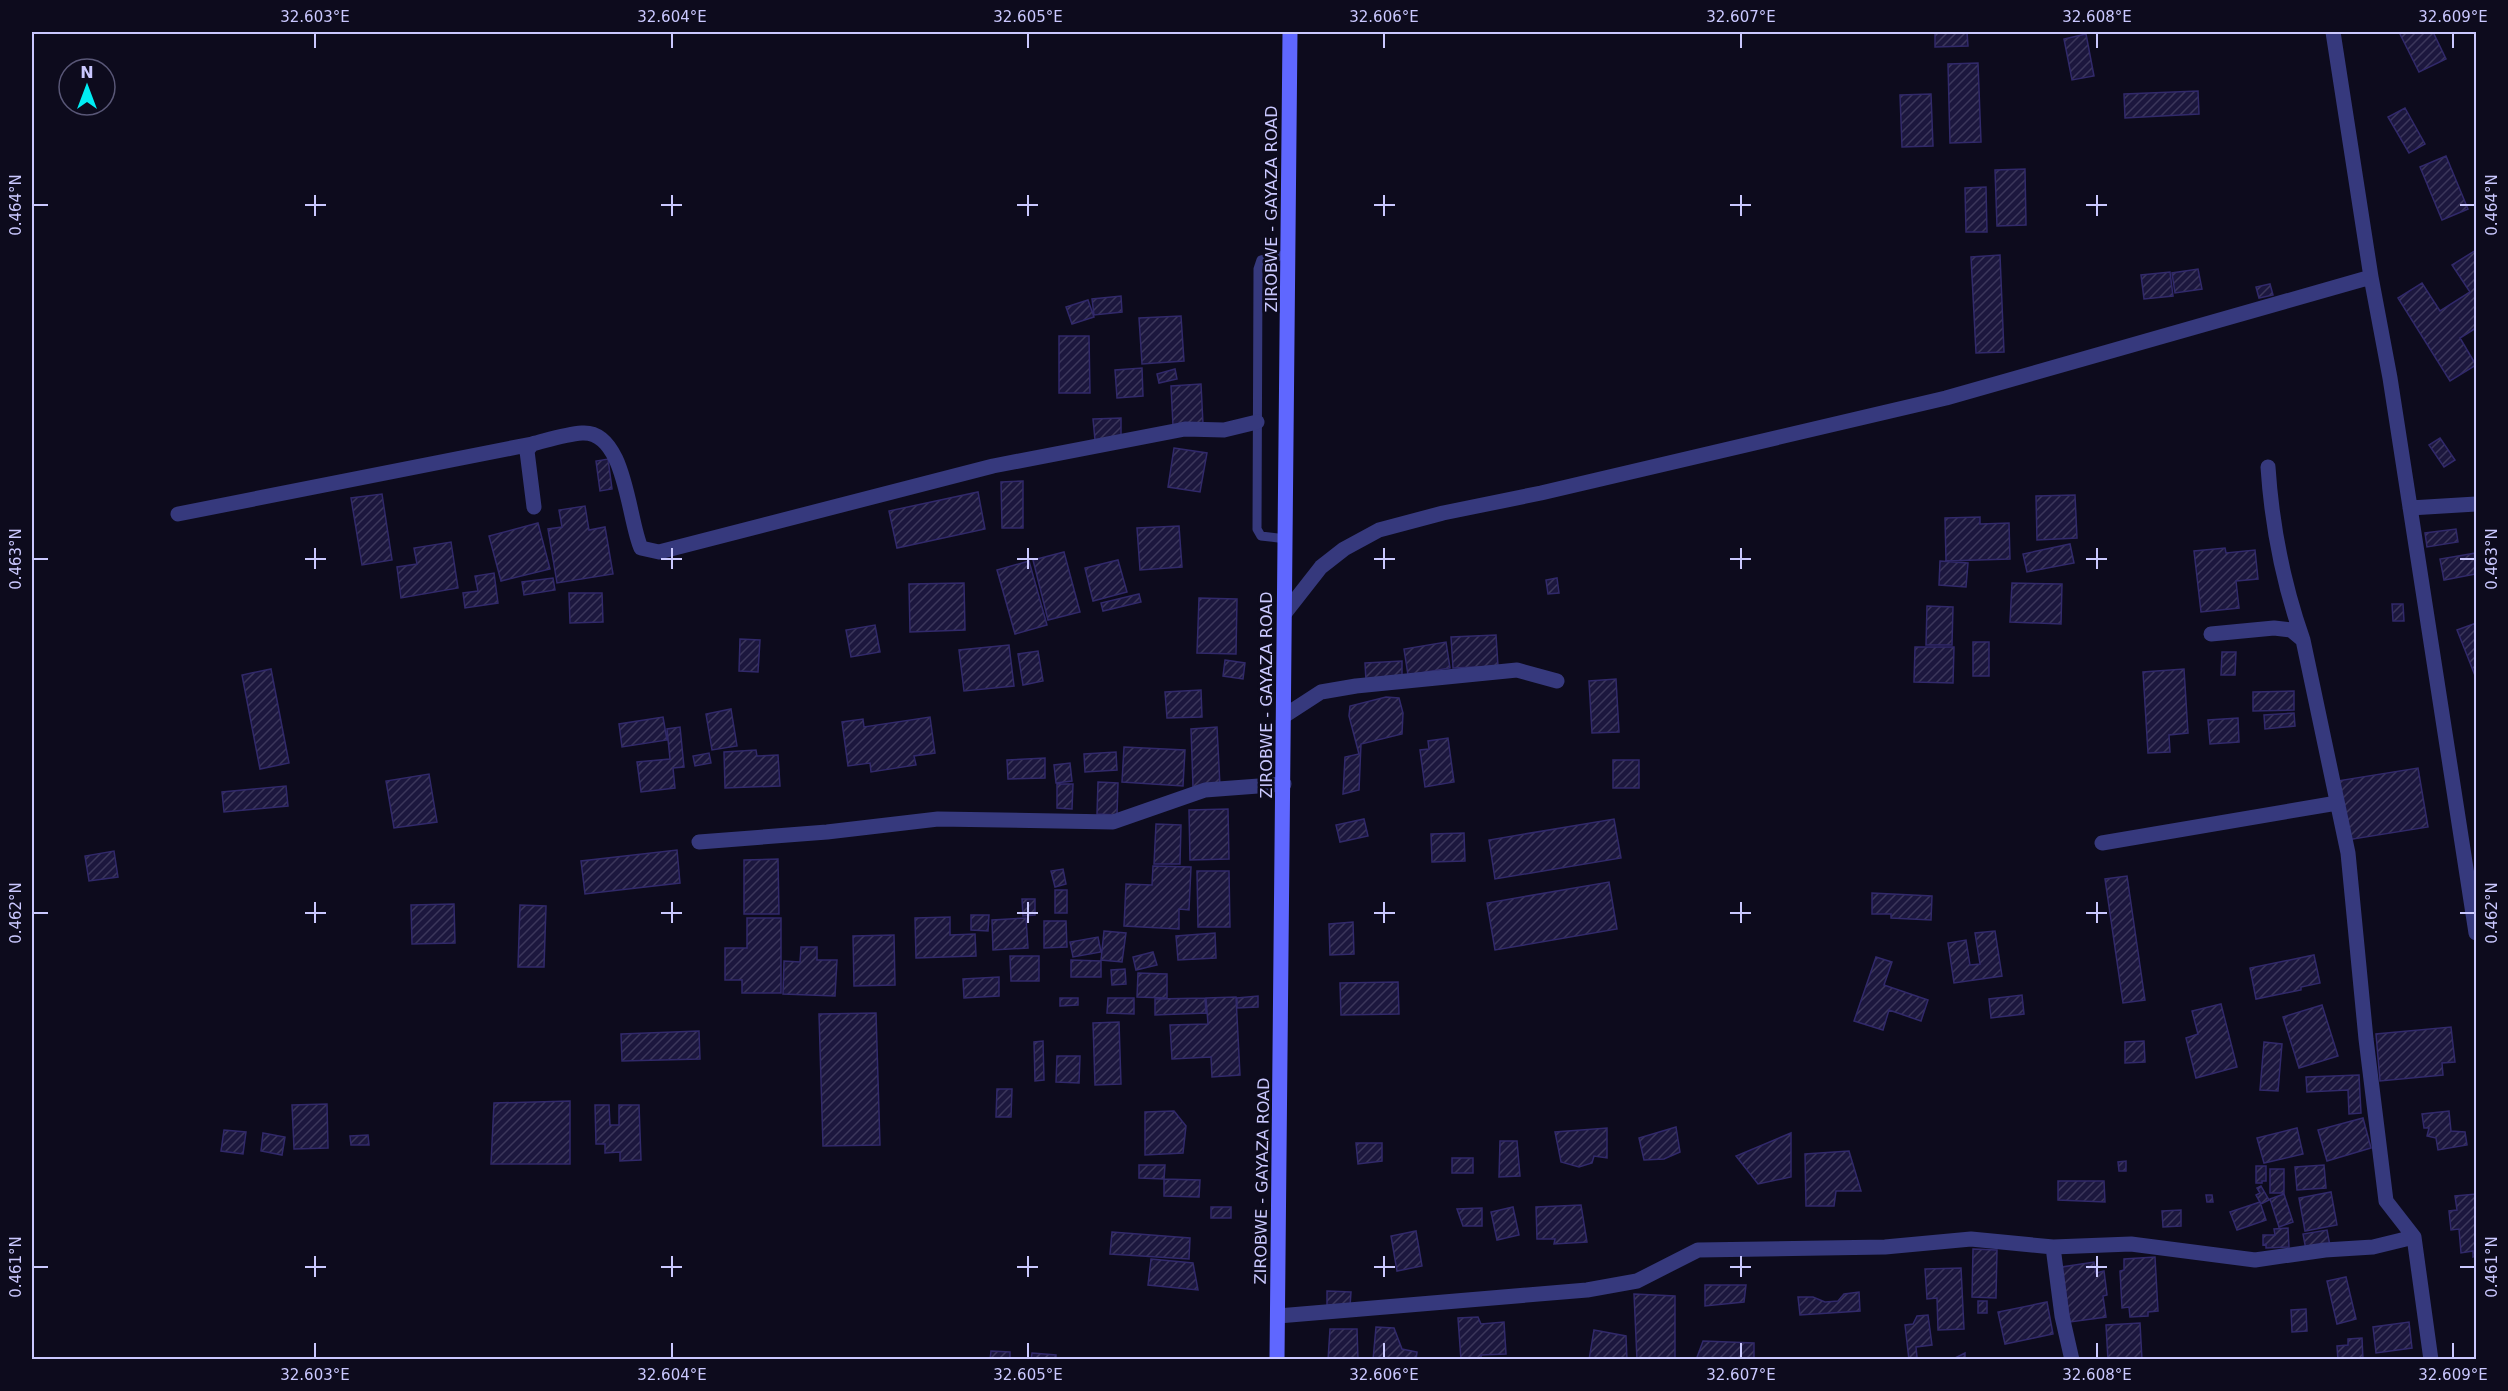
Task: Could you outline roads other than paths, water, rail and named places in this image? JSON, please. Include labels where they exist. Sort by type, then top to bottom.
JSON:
[{"type":"street","name":"ZIROBWE - GAYAZA ROAD","points":[[1277,1359],[1290,32]]},
{"type":"street","points":[[2333,32],[2370,277],[2390,378],[2476,933]]},
{"type":"street","points":[[1285,613],[1321,567],[1344,549],[1378,530],[1443,513],[1541,493],[1946,398],[2370,277]]},
{"type":"street","points":[[178,514],[583,433],[595,434],[611,446],[629,497],[634,533],[641,548],[659,552],[993,466],[1185,429],[1224,430],[1257,422]]},
{"type":"street","points":[[532,444],[526,451],[534,507]]},
{"type":"street","points":[[2268,467],[2272,519],[2291,606],[2303,640],[2348,854],[2366,1039],[2386,1201],[2414,1237],[2431,1359]]},
{"type":"street","points":[[2410,508],[2476,504]]},
{"type":"street","points":[[2211,634],[2274,628],[2291,630],[2303,640]]},
{"type":"street","points":[[1284,716],[1321,692],[1356,686],[1517,670],[1557,681]]},
{"type":"street","points":[[699,842],[827,832],[938,819],[1113,822],[1205,790],[1284,784]]},
{"type":"street","points":[[2102,843],[2337,803]]},
{"type":"street","points":[[1278,1316],[1587,1290],[1637,1281],[1698,1250],[1885,1247],[1971,1239],[2053,1247],[2131,1244],[2255,1260],[2325,1250],[2373,1247],[2414,1237]]},
{"type":"street","points":[[2053,1247],[2062,1316],[2072,1359]]},
{"type":"lane","points":[[1286,539],[1261,536],[1257,529],[1258,269],[1261,260],[1289,254]]}]
